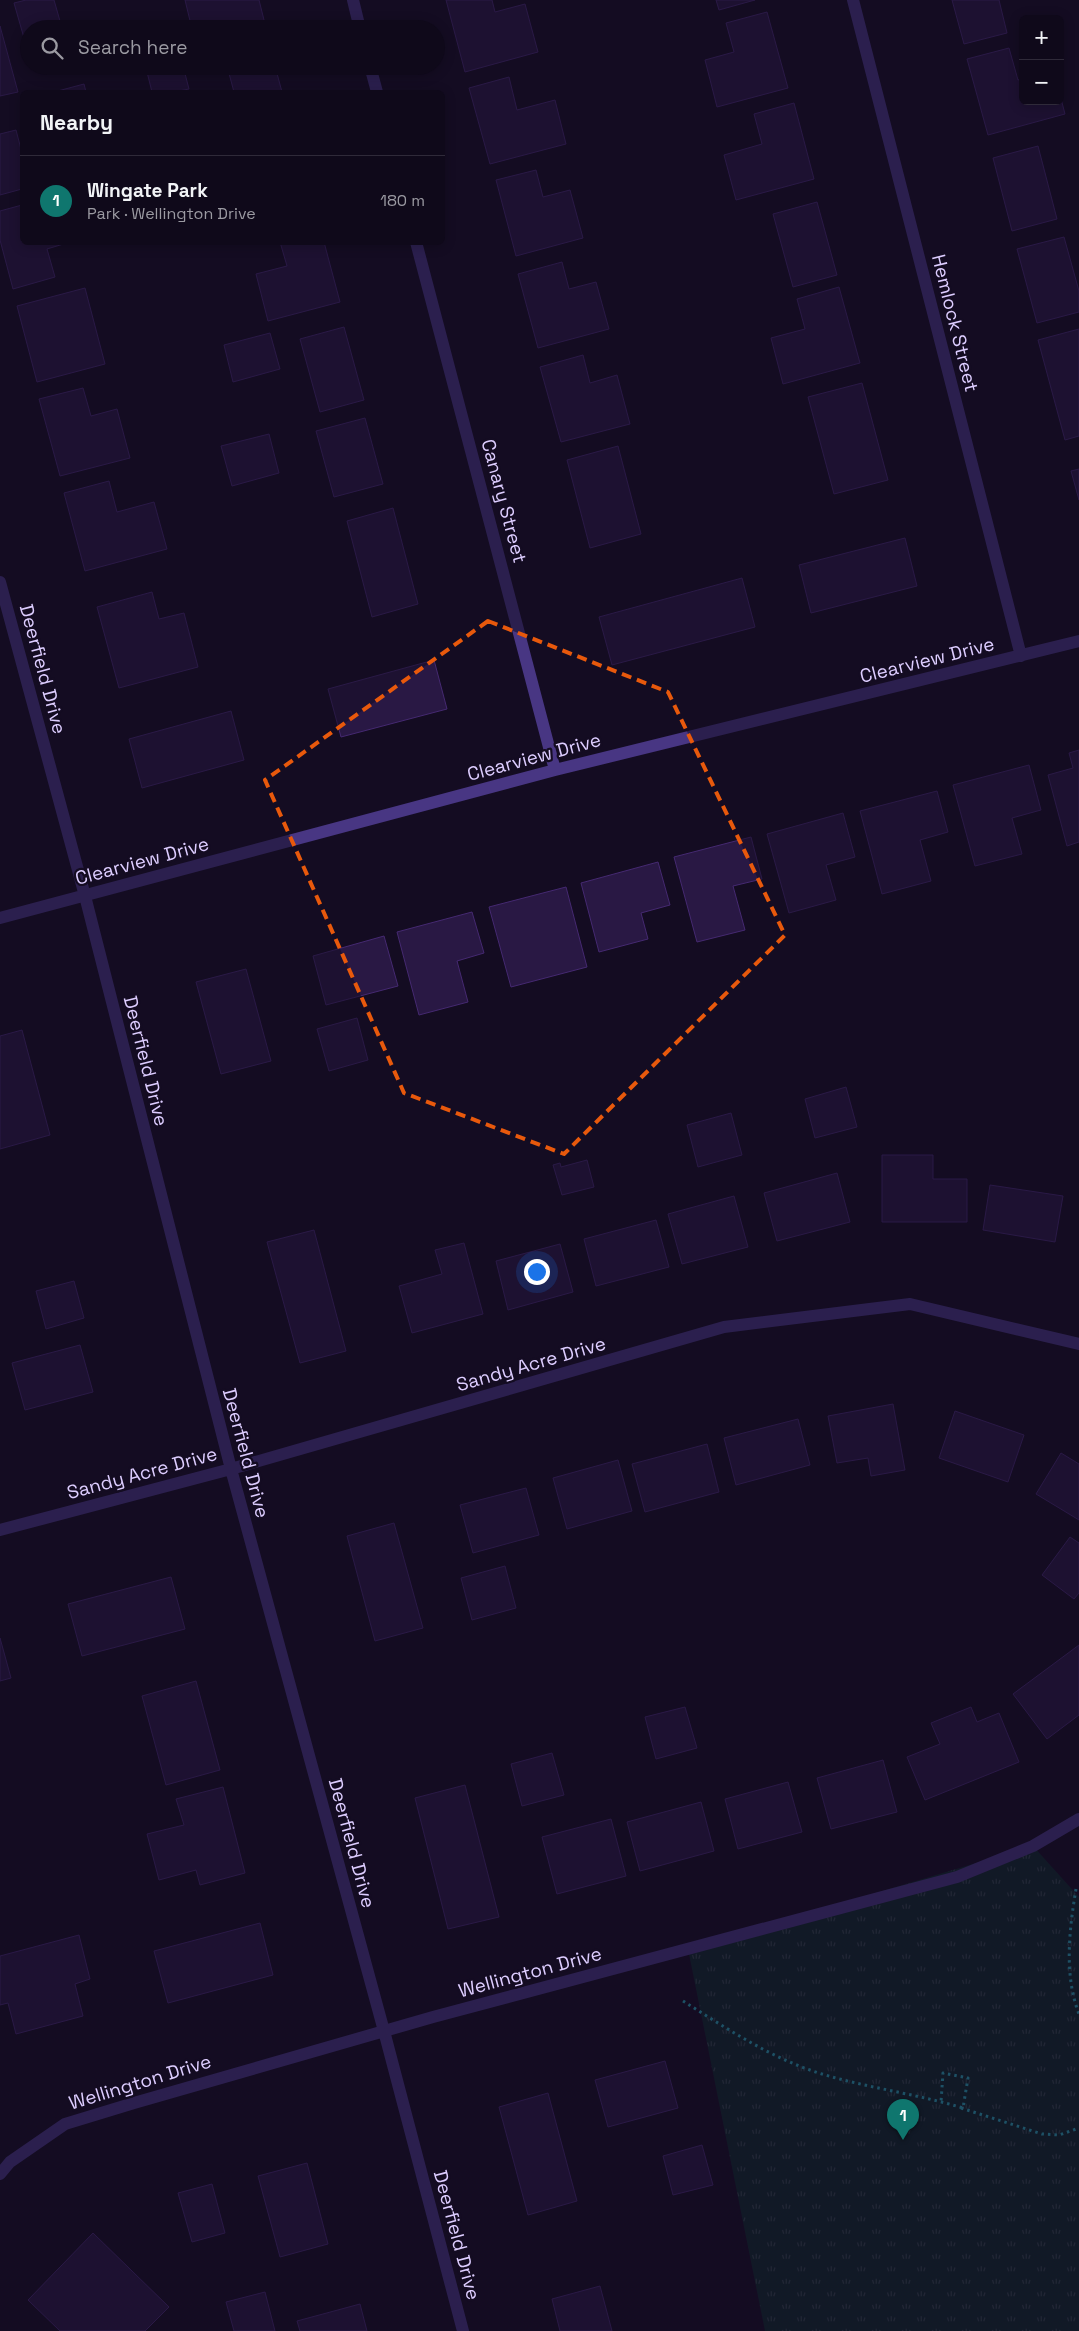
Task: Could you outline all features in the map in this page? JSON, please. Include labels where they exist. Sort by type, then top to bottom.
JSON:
[{"type":"street","points":[[353,0],[358,20]]},
{"type":"street","name":"Hemlock Street","points":[[853,0],[1021,656]]},
{"type":"street","points":[[372,75],[376,90]]},
{"type":"street","name":"Canary Street","points":[[417,245],[555,770]]},
{"type":"street","name":"Deerfield Drive","points":[[0,582],[85,896],[230,1469],[384,2031],[463,2331]]},
{"type":"street","name":"Clearview Drive","points":[[0,918],[555,770],[1079,641]]},
{"type":"street","name":"Sandy Acre Drive","points":[[0,1530],[230,1469],[724,1328],[910,1304],[1079,1344]]},
{"type":"street","name":"Wellington Drive","points":[[0,2174],[10,2162],[65,2124],[384,2031],[957,1877],[1032,1846],[1079,1819]]},
{"type":"path","points":[[1076,1889],[1070,1977],[1073,1998],[1079,2014]]},
{"type":"path","points":[[683,2001],[762,2047],[800,2066],[859,2084],[963,2108],[968,2078],[943,2074],[941,2102]]},
{"type":"path","points":[[941,2102],[1042,2134],[1059,2135],[1079,2128]]},
{"type":"highlighted area","points":[[488,621],[668,692],[785,935],[564,1154],[404,1093],[265,780]]},
{"type":"green space","points":[[1033,1846],[1079,1897],[1079,2331],[765,2331],[688,1949]]},
{"type":"building","points":[[26,0],[54,0],[60,20],[20,20],[20,24],[14,3]]},
{"type":"building","points":[[185,0],[259,0],[264,20],[190,20]]},
{"type":"building","points":[[446,0],[492,0],[495,12],[525,4],[538,52],[465,72]]},
{"type":"building","points":[[716,0],[755,0],[719,10]]},
{"type":"building","points":[[952,0],[999,0],[1007,33],[964,44]]},
{"type":"building","points":[[767,12],[788,88],[717,107],[705,60],[734,52],[726,23]]},
{"type":"building","points":[[0,26],[18,92],[0,96]]},
{"type":"building","points":[[1009,48],[1019,80],[1019,105],[1063,105],[1065,114],[988,135],[967,59]]},
{"type":"building","points":[[148,75],[185,75],[189,89],[184,90],[152,90]]},
{"type":"building","points":[[229,75],[277,75],[281,90],[233,90]]},
{"type":"building","points":[[509,77],[517,110],[555,100],[566,144],[490,164],[469,88]]},
{"type":"building","points":[[84,84],[86,90],[62,90]]},
{"type":"building","points":[[794,103],[814,179],[736,200],[724,155],[762,144],[754,114]]},
{"type":"building","points":[[16,130],[20,145],[20,190],[0,195],[0,134]]},
{"type":"building","points":[[1038,146],[1057,219],[1012,231],[993,158]]},
{"type":"building","points":[[536,170],[543,197],[570,190],[583,238],[516,256],[496,180]]},
{"type":"building","points":[[817,202],[837,275],[793,287],[773,214]]},
{"type":"building","points":[[20,206],[20,245],[60,245],[47,249],[55,277],[13,289],[0,240],[0,211]]},
{"type":"building","points":[[1064,237],[1079,291],[1079,312],[1037,323],[1017,249]]},
{"type":"building","points":[[281,245],[325,245],[340,302],[268,321],[256,274],[287,266]]},
{"type":"building","points":[[562,262],[569,289],[596,282],[609,329],[538,348],[518,274]]},
{"type":"building","points":[[839,287],[860,363],[783,384],[771,338],[805,329],[797,299]]},
{"type":"building","points":[[85,288],[105,364],[37,382],[17,306]]},
{"type":"building","points":[[344,327],[364,400],[320,412],[300,339]]},
{"type":"building","points":[[1079,329],[1079,436],[1065,440],[1038,340]]},
{"type":"building","points":[[270,333],[280,369],[233,382],[224,345]]},
{"type":"building","points":[[583,355],[590,383],[617,375],[630,424],[561,442],[540,367]]},
{"type":"building","points":[[862,383],[888,480],[834,494],[808,397]]},
{"type":"building","points":[[83,388],[91,416],[117,409],[130,458],[60,476],[39,399]]},
{"type":"building","points":[[365,418],[383,484],[334,497],[316,431]]},
{"type":"building","points":[[269,434],[279,473],[232,486],[221,446]]},
{"type":"building","points":[[618,446],[641,534],[590,548],[567,460]]},
{"type":"building","points":[[1079,469],[1079,500],[1071,471]]},
{"type":"building","points":[[109,481],[117,512],[154,502],[167,549],[85,571],[64,493]]},
{"type":"building","points":[[393,508],[418,604],[372,617],[347,521]]},
{"type":"building","points":[[905,538],[917,586],[811,613],[799,565]]},
{"type":"building","points":[[742,578],[755,627],[612,665],[599,617]]},
{"type":"building","points":[[152,592],[159,619],[184,613],[198,667],[119,688],[97,607]]},
{"type":"building","points":[[434,660],[447,709],[341,737],[328,689]]},
{"type":"building","points":[[231,711],[244,760],[142,788],[129,739]]},
{"type":"building","points":[[1079,750],[1079,842],[1067,846],[1048,775],[1073,768],[1069,753]]},
{"type":"building","points":[[1029,765],[1041,810],[1012,818],[1022,854],[975,866],[953,785]]},
{"type":"building","points":[[937,791],[948,832],[920,840],[931,881],[882,894],[860,811]]},
{"type":"building","points":[[843,813],[855,857],[826,865],[836,900],[789,913],[767,834]]},
{"type":"building","points":[[751,837],[762,879],[733,886],[745,930],[697,942],[674,857]]},
{"type":"building","points":[[658,862],[670,905],[641,913],[648,939],[599,952],[581,883]]},
{"type":"building","points":[[566,887],[587,967],[511,987],[489,907]]},
{"type":"building","points":[[472,912],[484,953],[457,961],[468,1002],[419,1015],[397,932]]},
{"type":"building","points":[[384,936],[398,986],[326,1005],[313,956]]},
{"type":"building","points":[[246,969],[271,1061],[221,1074],[196,982]]},
{"type":"building","points":[[357,1018],[368,1060],[329,1071],[317,1029]]},
{"type":"building","points":[[22,1030],[50,1135],[0,1149],[0,1036]]},
{"type":"building","points":[[846,1087],[857,1127],[815,1138],[805,1099]]},
{"type":"building","points":[[731,1113],[742,1155],[698,1167],[687,1125]]},
{"type":"building","points":[[882,1155],[933,1155],[933,1179],[967,1179],[967,1222],[882,1222]]},
{"type":"building","points":[[587,1160],[594,1187],[562,1195],[553,1165],[560,1163],[561,1167]]},
{"type":"building","points":[[837,1173],[850,1222],[777,1241],[764,1193]]},
{"type":"building","points":[[990,1185],[1063,1196],[1055,1242],[983,1230]]},
{"type":"building","points":[[734,1196],[748,1247],[682,1264],[668,1214]]},
{"type":"building","points":[[656,1220],[669,1267],[596,1286],[584,1239]]},
{"type":"building","points":[[314,1230],[346,1351],[300,1363],[267,1242]]},
{"type":"building","points":[[464,1243],[483,1314],[412,1333],[399,1286],[442,1274],[435,1250]]},
{"type":"building","points":[[560,1244],[573,1292],[508,1310],[496,1261]]},
{"type":"building","points":[[74,1281],[84,1318],[46,1329],[36,1291]]},
{"type":"building","points":[[80,1345],[93,1392],[25,1410],[12,1363]]},
{"type":"building","points":[[893,1404],[905,1470],[871,1476],[868,1458],[837,1463],[828,1416]]},
{"type":"building","points":[[955,1411],[1024,1435],[1008,1482],[939,1458]]},
{"type":"building","points":[[798,1419],[810,1465],[736,1485],[724,1438]]},
{"type":"building","points":[[707,1444],[719,1492],[645,1512],[632,1464]]},
{"type":"building","points":[[1061,1453],[1079,1464],[1079,1520],[1036,1494]]},
{"type":"building","points":[[618,1460],[632,1511],[567,1529],[553,1478]]},
{"type":"building","points":[[526,1488],[539,1535],[473,1553],[460,1505]]},
{"type":"building","points":[[394,1523],[423,1628],[375,1641],[347,1536]]},
{"type":"building","points":[[1070,1537],[1079,1543],[1079,1593],[1074,1599],[1042,1575]]},
{"type":"building","points":[[505,1566],[516,1608],[472,1620],[461,1578]]},
{"type":"building","points":[[171,1577],[185,1629],[82,1656],[68,1604]]},
{"type":"building","points":[[0,1638],[11,1678],[0,1681]]},
{"type":"building","points":[[1079,1645],[1079,1715],[1047,1739],[1013,1694]]},
{"type":"building","points":[[196,1681],[220,1770],[166,1785],[142,1696]]},
{"type":"building","points":[[685,1707],[697,1748],[656,1759],[645,1717]]},
{"type":"building","points":[[971,1707],[977,1722],[999,1713],[1019,1762],[925,1800],[907,1757],[940,1744],[931,1723]]},
{"type":"building","points":[[552,1753],[564,1795],[522,1806],[511,1764]]},
{"type":"building","points":[[883,1760],[897,1812],[831,1829],[817,1778]]},
{"type":"building","points":[[788,1782],[802,1832],[738,1849],[725,1799]]},
{"type":"building","points":[[465,1785],[499,1917],[448,1929],[415,1798]]},
{"type":"building","points":[[223,1787],[245,1873],[200,1885],[196,1870],[159,1880],[147,1834],[184,1825],[176,1799]]},
{"type":"building","points":[[701,1802],[714,1851],[640,1871],[627,1822]]},
{"type":"building","points":[[611,1819],[626,1876],[557,1894],[542,1837]]},
{"type":"building","points":[[260,1923],[273,1975],[168,2003],[154,1951]]},
{"type":"building","points":[[79,1935],[90,1979],[75,1984],[83,2016],[16,2034],[8,2003],[0,2005],[0,1956]]},
{"type":"building","points":[[665,2061],[678,2108],[608,2127],[595,2080]]},
{"type":"building","points":[[548,2093],[577,2201],[528,2215],[499,2107]]},
{"type":"building","points":[[702,2145],[713,2185],[673,2195],[663,2156]]},
{"type":"building","points":[[307,2163],[328,2244],[280,2257],[258,2176]]},
{"type":"building","points":[[212,2184],[225,2233],[192,2242],[178,2193]]},
{"type":"building","points":[[93,2233],[169,2307],[145,2331],[60,2331],[28,2300]]},
{"type":"building","points":[[600,2286],[612,2331],[560,2331],[552,2299]]},
{"type":"building","points":[[265,2292],[275,2331],[234,2331],[226,2302]]},
{"type":"building","points":[[360,2304],[367,2331],[300,2331],[297,2321]]},
{"type":"place","name":"Wingate Park","points":[[903,2140]]}]
